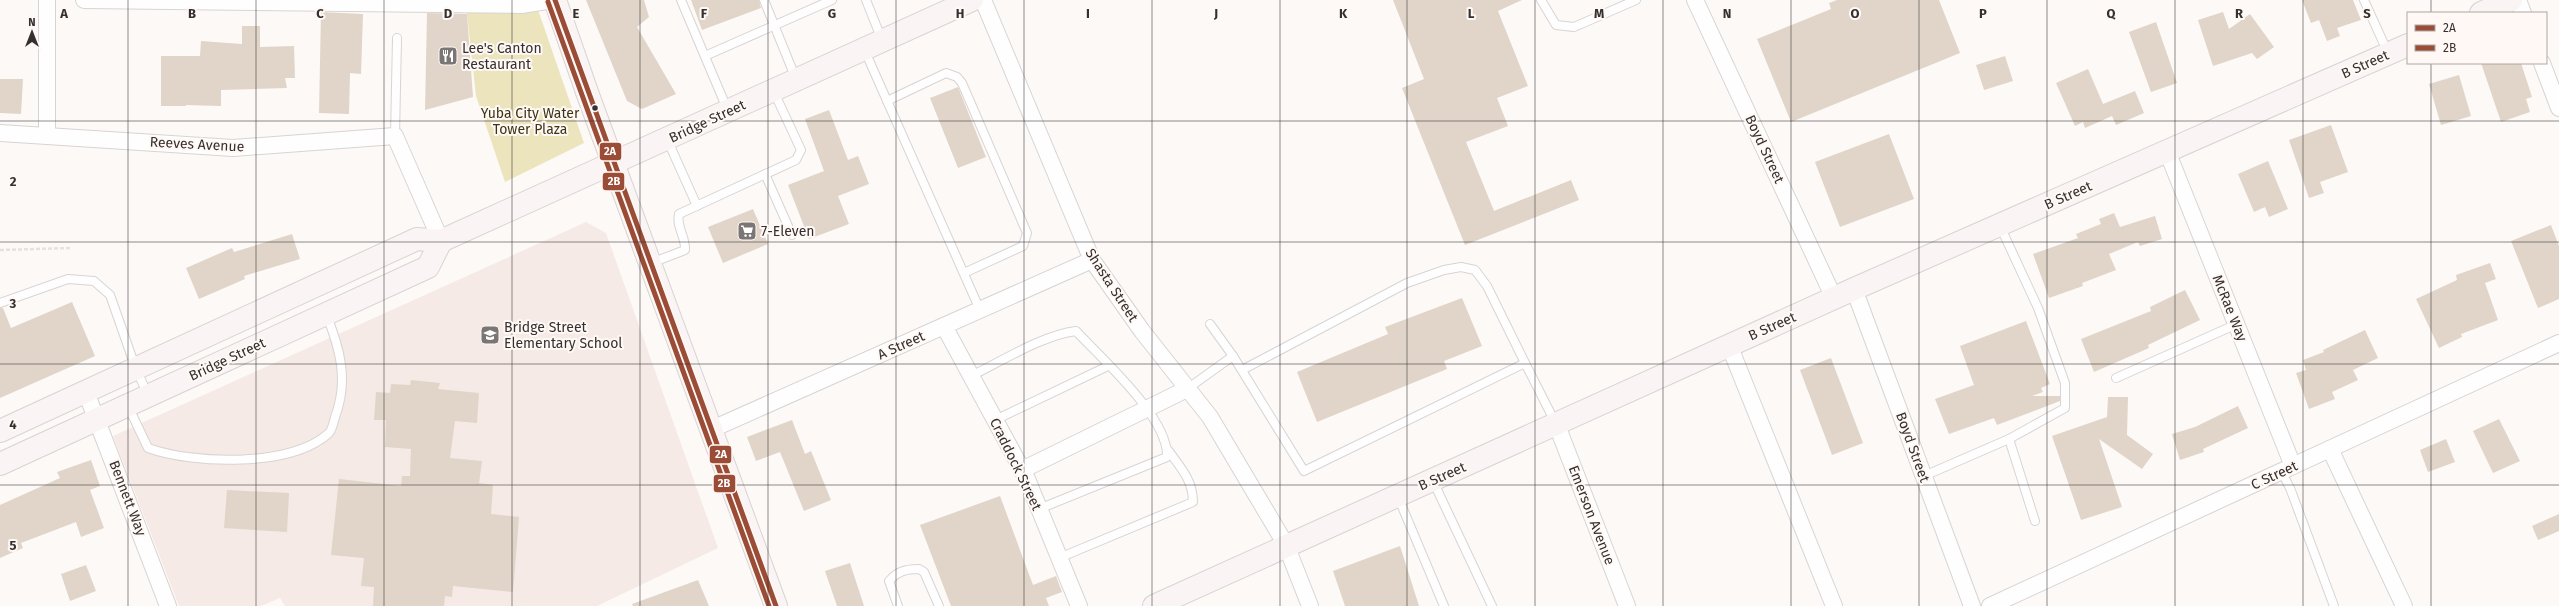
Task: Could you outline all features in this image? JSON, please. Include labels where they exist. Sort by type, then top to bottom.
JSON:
[{"type":"street","points":[[46,134],[47,0]]},
{"type":"street","points":[[84,0],[520,6],[554,0],[710,430],[776,606]]},
{"type":"street","name":"Bridge Street","points":[[0,431],[417,239],[441,241],[614,164],[972,0]]},
{"type":"street","name":"Shasta Street","points":[[983,0],[1092,260],[1142,331],[1210,417],[1286,545],[1310,606]]},
{"type":"street","name":"Boyd Street","points":[[1695,0],[1834,298]]},
{"type":"street","points":[[2483,12],[2511,0]]},
{"type":"street","points":[[2518,0],[2522,12]]},
{"type":"street","name":"B Street","points":[[1154,606],[1397,494],[1433,481],[1854,289],[2407,45]]},
{"type":"street","points":[[2542,64],[2559,108]]},
{"type":"street","name":"Reeves Avenue","points":[[0,133],[46,134],[233,148],[394,136]]},
{"type":"street","points":[[394,136],[441,241]]},
{"type":"street","name":"McRae Way","points":[[2167,151],[2237,324],[2287,469]]},
{"type":"street","name":"Bridge Street","points":[[0,464],[428,267],[441,241]]},
{"type":"street","name":"A Street","points":[[710,430],[1092,260]]},
{"type":"street","name":"Boyd Street","points":[[1854,289],[1972,606]]},
{"type":"street","name":"Craddock Street","points":[[944,326],[1022,470],[1079,606]]},
{"type":"street","name":"C Street","points":[[1990,606],[2559,343]]},
{"type":"street","points":[[1729,345],[1834,606]]},
{"type":"street","points":[[1022,470],[1187,389]]},
{"type":"street","name":"Bennett Way","points":[[86,392],[98,419],[168,606]]},
{"type":"street","name":"Emerson Avenue","points":[[1556,424],[1628,606]]},
{"type":"street","points":[[2330,449],[2404,606]]},
{"type":"lane","points":[[681,0],[728,111]]},
{"type":"lane","points":[[764,0],[796,80]]},
{"type":"lane","points":[[705,56],[832,0]]},
{"type":"lane","points":[[866,0],[873,45],[887,100],[980,310]]},
{"type":"lane","points":[[1541,0],[1556,25],[1574,27],[1636,0]]},
{"type":"lane","points":[[2364,0],[2388,54]]},
{"type":"lane","points":[[394,136],[397,38]]},
{"type":"lane","points":[[887,100],[946,73],[957,77],[962,83],[1028,233],[1023,246],[964,273]]},
{"type":"lane","points":[[650,264],[685,250],[686,244],[677,222],[679,214],[796,160],[801,150],[774,90]]},
{"type":"lane","points":[[667,139],[697,206]]},
{"type":"lane","points":[[765,174],[792,235]]},
{"type":"lane","points":[[1924,476],[2009,439],[2065,408],[2065,383],[2038,308],[1999,225]]},
{"type":"lane","points":[[1242,370],[1407,283],[1444,270],[1461,267],[1475,270],[1487,286],[1556,424]]},
{"type":"lane","points":[[0,303],[68,279],[94,281],[110,295],[136,369],[149,396]]},
{"type":"lane","points":[[128,405],[148,448],[164,454],[209,459],[260,460],[299,450],[329,433],[340,404],[343,365],[336,337],[326,314]]},
{"type":"lane","points":[[1210,324],[1233,356],[1304,470],[1525,363]]},
{"type":"lane","points":[[2116,378],[2237,324]]},
{"type":"lane","points":[[971,376],[1065,332],[1076,331],[1148,409],[1168,450],[1187,476],[1193,488],[1193,502],[1059,558]]},
{"type":"lane","points":[[1187,389],[1233,356]]},
{"type":"lane","points":[[995,420],[1108,366]]},
{"type":"lane","points":[[2009,439],[2035,522]]},
{"type":"lane","points":[[1039,509],[1167,456],[1168,450]]},
{"type":"lane","points":[[2287,469],[2290,488],[2334,606]]},
{"type":"lane","points":[[1433,481],[1492,606]]},
{"type":"lane","points":[[1397,494],[1444,606]]},
{"type":"lane","points":[[898,606],[889,581],[896,574],[906,569],[919,568],[924,572],[940,606]]},
{"type":"path","points":[[0,250],[71,248]]},
{"type":"shaded area","name":"Bridge Street Elementary School","points":[[586,222],[606,233],[718,548],[597,606],[285,606],[280,598],[261,606],[179,606],[113,436]]},
{"type":"green space","name":"Yuba City Water Tower Plaza","points":[[536,4],[584,143],[505,182],[476,96],[466,5]]},
{"type":"building","points":[[586,0],[644,0],[649,17],[637,27],[676,94],[642,109],[627,101]]},
{"type":"building","points":[[691,0],[759,0],[761,8],[702,30]]},
{"type":"building","points":[[1393,0],[1522,0],[1498,11],[1528,86],[1497,98],[1508,126],[1466,142],[1494,211],[1571,180],[1579,200],[1465,245],[1402,88],[1424,79]]},
{"type":"building","points":[[1837,0],[1939,0],[1960,53],[1791,122],[1757,39],[1831,9],[1829,3]]},
{"type":"building","points":[[2302,0],[2353,0],[2361,20],[2337,28],[2340,36],[2327,41],[2319,20],[2311,23]]},
{"type":"building","points":[[321,12],[363,14],[361,74],[350,73],[349,114],[319,113]]},
{"type":"building","points":[[2223,12],[2229,29],[2250,14],[2274,47],[2257,59],[2252,53],[2213,66],[2198,20]]},
{"type":"building","name":"Lee's Canton Restaurant","points":[[427,13],[467,14],[473,97],[425,110]]},
{"type":"building","points":[[2156,22],[2177,83],[2151,92],[2129,32]]},
{"type":"building","points":[[242,26],[260,26],[260,47],[294,46],[295,78],[285,78],[287,88],[221,90],[221,106],[161,106],[161,56],[200,56],[201,41],[242,44]]},
{"type":"building","points":[[2005,56],[2013,81],[1984,90],[1976,65]]},
{"type":"building","points":[[2481,64],[2521,64],[2532,97],[2526,99],[2530,112],[2501,122]]},
{"type":"building","points":[[2088,69],[2103,104],[2135,91],[2144,113],[2116,125],[2112,116],[2085,128],[2083,122],[2075,126],[2056,83]]},
{"type":"building","points":[[2459,75],[2471,116],[2441,125],[2429,84]]},
{"type":"building","points":[[0,79],[23,79],[21,114],[0,113]]},
{"type":"building","points":[[958,87],[986,157],[958,168],[930,98]]},
{"type":"building","points":[[829,110],[848,160],[858,156],[869,184],[838,196],[849,224],[809,239],[788,185],[824,171],[805,119]]},
{"type":"building","points":[[2331,125],[2348,172],[2320,182],[2324,193],[2309,198],[2289,140]]},
{"type":"building","points":[[1889,134],[1914,199],[1840,227],[1815,162]]},
{"type":"building","points":[[2268,161],[2288,209],[2269,217],[2265,207],[2254,212],[2238,174]]},
{"type":"building","points":[[753,209],[768,244],[723,263],[708,227]]},
{"type":"building","points":[[2114,213],[2120,227],[2155,216],[2162,239],[2140,246],[2138,242],[2109,254],[2116,270],[2082,283],[2083,286],[2049,298],[2033,254],[2078,238],[2076,234],[2101,224],[2099,219]]},
{"type":"building","points":[[2551,225],[2559,246],[2559,299],[2538,308],[2511,241]]},
{"type":"building","points":[[292,234],[300,259],[244,276],[245,279],[199,299],[186,268],[232,248],[234,252]]},
{"type":"building","points":[[2490,263],[2496,279],[2485,283],[2498,320],[2461,334],[2462,337],[2439,348],[2416,299],[2457,280],[2456,275]]},
{"type":"building","points":[[2185,290],[2200,320],[2148,345],[2149,348],[2094,372],[2081,339],[2151,311],[2150,307]]},
{"type":"building","points":[[1462,298],[1482,346],[1444,361],[1447,369],[1317,422],[1297,372],[1388,334],[1385,327]]},
{"type":"building","points":[[72,302],[95,356],[0,398],[0,308],[3,308],[11,328]]},
{"type":"building","points":[[2026,321],[2050,384],[2041,388],[2043,392],[2032,396],[2060,396],[2060,401],[1997,425],[1994,418],[1949,434],[1935,399],[1974,385],[1960,346]]},
{"type":"building","points":[[2365,330],[2378,358],[2353,370],[2358,380],[2332,392],[2335,399],[2309,409],[2296,373],[2306,370],[2303,360],[2324,352],[2323,350]]},
{"type":"building","points":[[1831,358],[1863,443],[1832,455],[1800,370]]},
{"type":"building","points":[[411,380],[440,383],[438,389],[479,393],[477,423],[455,421],[450,458],[482,461],[479,483],[493,485],[491,514],[519,517],[513,592],[453,586],[452,597],[445,596],[444,606],[373,606],[374,587],[361,586],[364,558],[331,555],[339,479],[401,486],[402,476],[410,476],[411,449],[385,447],[386,420],[374,420],[376,392],[390,393],[391,384],[410,385]]},
{"type":"building","points":[[2108,397],[2128,397],[2127,435],[2153,454],[2142,469],[2099,439],[2122,507],[2081,520],[2052,436],[2107,417]]},
{"type":"building","points":[[2238,406],[2248,428],[2203,449],[2204,452],[2180,460],[2172,434],[2195,427]]},
{"type":"building","points":[[2499,419],[2520,461],[2493,473],[2473,431]]},
{"type":"building","points":[[792,420],[805,454],[811,451],[831,500],[804,511],[780,452],[756,461],[747,437]]},
{"type":"building","points":[[2446,439],[2455,462],[2428,472],[2420,450]]},
{"type":"building","points":[[91,460],[100,486],[90,490],[104,528],[81,537],[76,522],[21,543],[23,548],[0,558],[0,505],[60,478],[57,472]]},
{"type":"building","points":[[227,490],[289,493],[287,532],[224,528]]},
{"type":"building","points":[[1000,496],[1033,585],[1056,576],[1062,592],[1046,598],[1049,606],[951,606],[920,525]]},
{"type":"building","points":[[2559,514],[2559,531],[2538,540],[2532,526]]},
{"type":"building","points":[[1400,546],[1419,606],[1345,606],[1333,571]]},
{"type":"building","points":[[850,563],[864,606],[837,606],[825,571]]},
{"type":"building","points":[[86,565],[96,591],[70,601],[61,574]]},
{"type":"building","points":[[698,580],[709,606],[633,606],[632,604]]},
{"type":"transit line","name":"2A","points":[[555,0],[776,606]]},
{"type":"transit line","name":"2B","points":[[548,2],[769,606]]},
{"type":"place","name":"Lee's Canton Restaurant","points":[[448,56]]},
{"type":"place","name":"7-Eleven","points":[[747,231]]},
{"type":"place","name":"Bridge Street Elementary School","points":[[490,335]]}]
